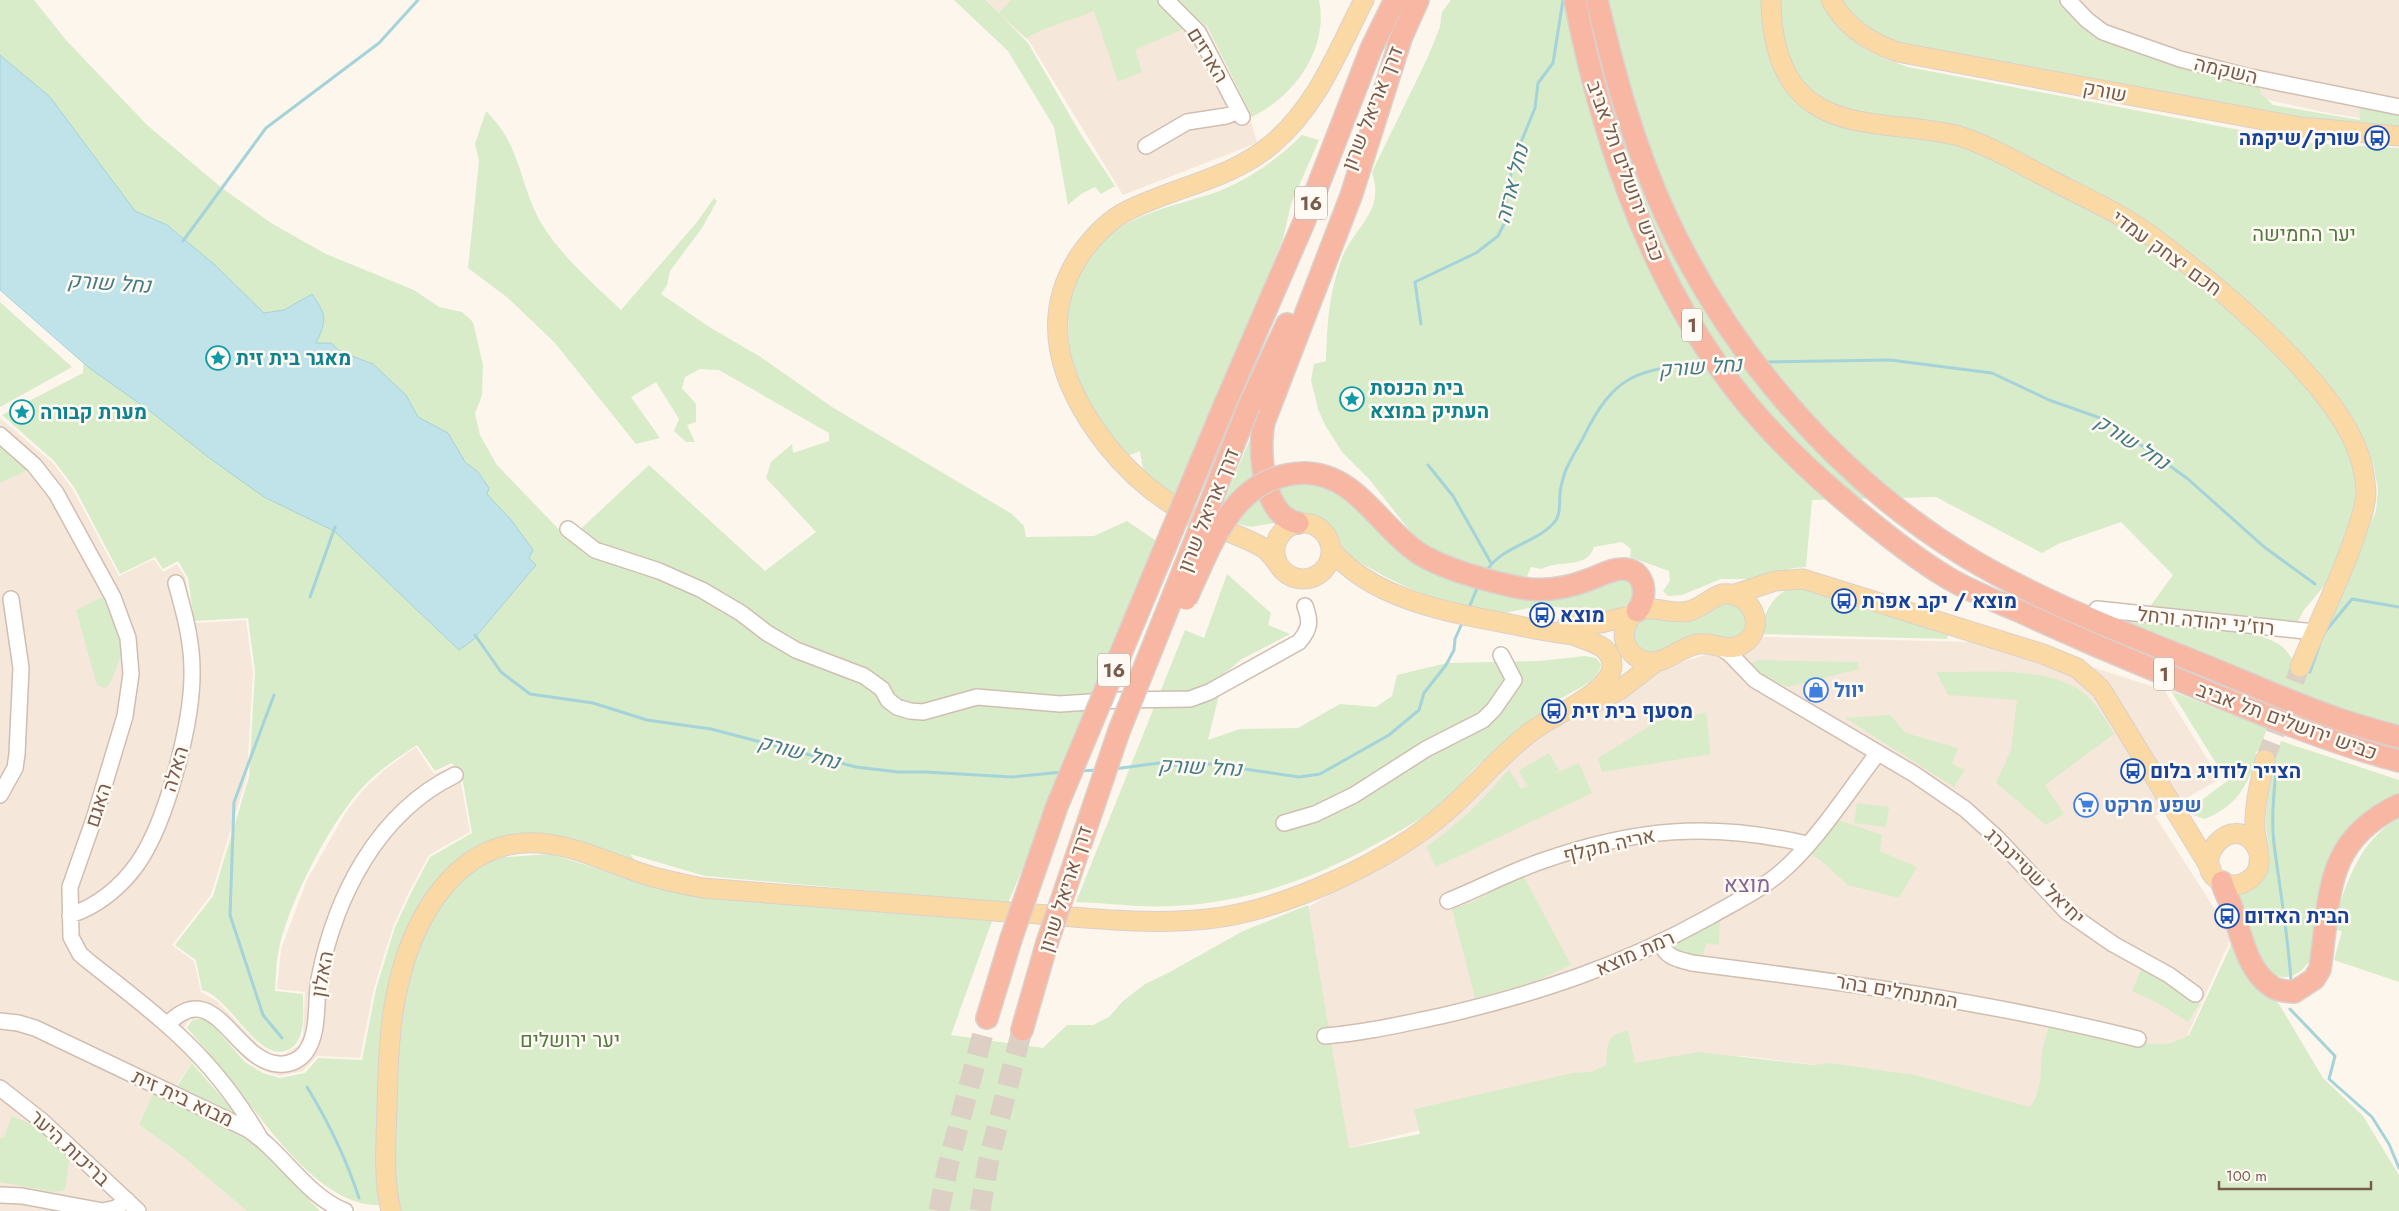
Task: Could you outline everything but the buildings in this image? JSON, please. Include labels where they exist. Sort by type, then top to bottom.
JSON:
[{"type":"highway","name":"דרך אריאל שרון","points":[[987,1018],[1011,940],[1057,806],[1225,404],[1304,222],[1371,49],[1395,0]]},
{"type":"highway","name":"דרך אריאל שרון","points":[[1022,1030],[1047,943],[1119,731],[1250,406],[1292,313],[1403,32],[1418,0]]},
{"type":"highway","name":"כביש ירושלים תל אביב","points":[[1575,0],[1593,84],[1634,203],[1656,258],[1686,315],[1719,368],[1756,412],[1830,488],[1880,531],[1935,570],[1967,588],[2099,647],[2332,740],[2399,761]]},
{"type":"highway","name":"כביש ירושלים תל אביב","points":[[1596,0],[1625,108],[1662,206],[1695,271],[1727,322],[1767,378],[1839,457],[1883,496],[1951,547],[2020,585],[2117,630],[2338,719],[2399,736]]},
{"type":"highway","points":[[1290,528],[1268,488],[1261,456],[1264,422],[1351,196],[1403,32]]},
{"type":"highway","points":[[1119,731],[1214,540],[1235,506],[1246,494],[1271,478],[1305,473],[1322,475],[1342,483],[1417,552],[1442,565],[1508,585],[1533,589],[1556,589],[1575,585],[1616,570],[1628,570],[1638,577],[1644,588],[1643,602],[1635,613]]},
{"type":"highway","points":[[2225,878],[2242,942],[2256,968],[2271,986],[2294,992],[2314,979],[2320,969],[2331,887],[2346,849],[2355,835],[2368,822],[2399,805]]},
{"type":"main road","points":[[1331,548],[1327,564],[1319,573],[1308,578],[1295,577],[1287,574],[1266,550],[1215,528],[1154,492],[1128,469],[1105,443],[1080,403],[1067,378],[1059,346],[1057,319],[1062,293],[1072,269],[1086,247],[1110,222],[1142,204],[1218,177],[1247,161],[1286,132],[1304,111],[1326,78],[1357,9],[1364,0]]},
{"type":"main road","name":"חכם יצחק עמדי","points":[[1771,0],[1772,25],[1782,65],[1788,78],[1813,104],[1847,118],[1920,127],[1964,138],[2014,160],[2113,212],[2150,235],[2237,306],[2312,381],[2340,418],[2354,442],[2366,493],[2365,506],[2352,545],[2300,667]]},
{"type":"main road","name":"שורק","points":[[1831,0],[1845,20],[1859,33],[1897,52],[2301,128],[2399,136]]},
{"type":"main road","points":[[1215,528],[1256,534],[1311,524],[1321,529],[1329,540],[1331,548],[1345,564],[1368,580],[1396,594],[1448,612],[1575,636],[1610,637],[1628,648],[1641,660],[1657,661]]},
{"type":"main road","points":[[1278,564],[1275,550],[1290,528]]},
{"type":"main road","points":[[1319,573],[1343,574],[1368,580]]},
{"type":"main road","points":[[1510,624],[1580,626],[1654,607],[1673,612],[1687,612],[1718,595],[1735,594],[1775,581],[1790,579],[1811,581],[2043,654],[2077,668],[2095,682],[2112,705],[2176,815],[2225,878]]},
{"type":"main road","points":[[1494,765],[1552,727],[1621,689],[1657,661],[1688,646],[1704,644],[1734,647],[1752,631],[1762,604],[1769,593],[1790,579]]},
{"type":"main road","points":[[1735,594],[1749,603],[1755,615],[1752,631]]},
{"type":"main road","points":[[391,1211],[386,1167],[387,1096],[391,1029],[400,977],[410,945],[437,895],[461,867],[491,850],[516,844],[544,844],[565,848],[667,881],[703,888],[1115,920],[1207,919],[1261,908],[1317,889],[1387,852],[1435,820],[1533,730],[1615,681],[1627,663],[1630,652],[1625,628],[1635,613]]},
{"type":"main road","points":[[1575,636],[1604,648],[1610,656],[1612,665],[1609,677],[1605,683],[1582,700]]},
{"type":"main road","points":[[2225,878],[2256,872],[2260,862],[2254,818],[2266,760]]},
{"type":"main road","points":[[2225,878],[2209,857],[2211,850],[2215,843],[2227,836],[2244,818],[2259,788]]},
{"type":"main road","points":[[2176,815],[2199,836],[2212,839],[2227,836],[2244,836],[2258,850]]},
{"type":"street","name":"הארזים","points":[[1146,146],[1187,122],[1240,114],[1198,32],[1166,0]]},
{"type":"street","name":"השקמה","points":[[2068,0],[2087,20],[2103,32],[2170,56],[2246,76],[2399,107]]},
{"type":"street","name":"האגם","points":[[0,435],[34,465],[56,493],[118,606],[130,649],[131,674],[125,716],[70,887],[71,937],[80,954],[167,1025],[190,1047],[228,1091],[260,1138]]},
{"type":"street","points":[[568,529],[595,550],[659,571],[702,590],[741,613],[768,633],[796,650],[864,676],[882,690],[888,700],[896,707],[910,711],[923,712],[977,697],[1060,704],[1119,700],[1180,700],[1200,696],[1299,642],[1309,627],[1310,620],[1305,606]]},
{"type":"street","name":"האלה","points":[[70,915],[101,900],[131,872],[150,842],[169,790],[188,723],[192,685],[189,638],[176,584]]},
{"type":"street","points":[[0,795],[14,768],[17,754],[21,668],[11,599]]},
{"type":"street","name":"רוז'ני יהודה ורחל","points":[[2097,609],[2315,632]]},
{"type":"street","points":[[1752,631],[1745,663],[1748,673],[1755,680]]},
{"type":"street","name":"יחיאל שטיינברג","points":[[1718,646],[1730,654],[1755,680],[1914,774],[1965,809],[1996,837],[2067,912],[2113,944],[2169,975],[2195,994]]},
{"type":"street","points":[[1284,822],[1315,814],[1346,799],[1426,749],[1483,720],[1494,709],[1514,680],[1501,654]]},
{"type":"street","name":"רמת מוצא","points":[[1325,1036],[1375,1030],[1514,998],[1585,975],[1661,944],[1761,887],[1780,873],[1807,844],[1878,753]]},
{"type":"street","name":"האלון","points":[[167,1025],[177,1016],[188,1010],[205,1010],[217,1017],[247,1049],[264,1061],[283,1065],[299,1058],[311,1042],[319,981],[336,918],[363,862],[380,838],[410,804],[435,785],[455,775]]},
{"type":"street","name":"אריה מקלף","points":[[1448,901],[1542,861],[1622,837],[1677,830],[1709,830],[1774,837],[1807,844]]},
{"type":"street","name":"המתנחלים בהר","points":[[1661,944],[1664,952],[1672,958],[1692,963],[1890,989],[2040,1016],[2138,1039]]},
{"type":"street","name":"מבוא בית זית","points":[[0,1021],[18,1023],[35,1028],[242,1126],[260,1138],[322,1197],[346,1211]]},
{"type":"street","name":"בריכות היער","points":[[0,1088],[42,1121],[138,1211]]},
{"type":"street","points":[[0,1195],[22,1196],[100,1210],[116,1208],[127,1200]]},
{"type":"shaded area","points":[[987,0],[1170,0],[1206,25],[1249,114],[1257,143],[1123,195],[1029,41],[996,12]]},
{"type":"shaded area","points":[[2041,0],[2399,0],[2399,125],[2323,112],[2060,54]]},
{"type":"shaded area","points":[[0,418],[53,463],[72,488],[119,576],[154,559],[163,572],[177,564],[186,578],[192,623],[246,620],[253,672],[247,776],[211,895],[172,945],[194,961],[201,992],[217,1001],[259,1045],[271,1053],[283,1055],[298,1046],[303,1036],[305,992],[277,989],[281,949],[307,880],[346,812],[363,790],[384,770],[416,747],[434,774],[452,766],[460,778],[470,832],[429,855],[409,892],[393,927],[374,988],[360,1058],[317,1056],[303,1071],[280,1076],[264,1071],[246,1060],[211,1020],[200,1017],[191,1019],[184,1027],[202,1048],[167,1099],[139,1125],[177,1152],[247,1211],[0,1211]]},
{"type":"shaded area","name":"מוצא","points":[[1765,637],[1971,642],[2095,668],[2164,690],[2220,779],[2155,816],[2232,936],[2187,1036],[2162,1049],[2052,1029],[2035,1109],[1909,1076],[1743,1056],[1696,1057],[1416,1108],[1420,1130],[1348,1148],[1307,908],[1450,819],[1524,747],[1662,668]]},
{"type":"green space","points":[[0,0],[34,0],[66,40],[147,125],[222,188],[271,223],[326,254],[414,290],[439,307],[462,312],[473,322],[483,365],[482,395],[475,414],[480,435],[497,465],[569,540],[649,465],[765,571],[816,532],[766,478],[771,462],[792,444],[793,453],[829,441],[829,433],[719,370],[700,369],[685,377],[682,388],[696,404],[696,422],[687,425],[695,442],[686,442],[674,431],[679,419],[656,382],[631,397],[660,438],[636,444],[555,343],[508,298],[468,268],[479,161],[475,144],[486,111],[507,138],[514,152],[535,211],[551,238],[569,260],[621,310],[697,222],[714,198],[717,201],[702,228],[670,271],[667,285],[661,294],[711,328],[759,356],[832,407],[1012,514],[1024,526],[1026,537],[1094,536],[1127,521],[1161,544],[1008,903],[705,876],[630,854],[643,870],[501,839],[408,936],[385,1205],[365,1204],[345,1197],[326,1186],[308,1171],[276,1137],[187,1028],[192,1020],[200,1019],[210,1022],[245,1062],[263,1073],[280,1078],[305,1073],[318,1058],[362,1060],[376,989],[395,927],[411,893],[430,857],[472,833],[462,777],[452,763],[435,771],[417,745],[388,764],[369,781],[337,820],[301,886],[284,930],[278,954],[275,991],[303,994],[302,1027],[297,1042],[292,1048],[285,1051],[274,1051],[264,1046],[253,1038],[223,1004],[202,990],[196,960],[175,945],[213,896],[249,777],[255,672],[248,618],[194,621],[188,578],[178,561],[163,569],[155,557],[120,574],[74,487],[54,461],[2,415],[83,373],[89,249],[0,138]]},
{"type":"green space","points":[[954,0],[986,0],[1028,43],[1080,133],[1115,186],[1101,194],[1095,187],[1081,194],[1068,205],[1054,127],[1008,51]]},
{"type":"green space","points":[[1011,0],[1158,0],[1188,27],[1135,50],[1142,72],[1118,82],[1094,11],[1042,30],[1026,38],[999,13]]},
{"type":"green space","points":[[1174,0],[1319,0],[1321,18],[1319,36],[1314,53],[1295,83],[1282,97],[1252,117],[1207,26],[1183,10]]},
{"type":"green space","points":[[1451,0],[1764,0],[1793,98],[1809,112],[1827,122],[1853,129],[1935,140],[1959,146],[1988,157],[2109,219],[2173,258],[2239,314],[2310,388],[2353,450],[2358,509],[2325,585],[2304,610],[2296,625],[2149,608],[2173,575],[2121,522],[2058,544],[2042,553],[1936,497],[1812,500],[1806,567],[1794,568],[1757,579],[1721,579],[1682,595],[1668,596],[1663,591],[1670,581],[1669,571],[1630,557],[1631,549],[1622,542],[1594,547],[1585,559],[1579,561],[1542,569],[1531,567],[1524,583],[1472,570],[1423,545],[1369,479],[1342,452],[1325,425],[1318,409],[1311,380],[1314,364],[1326,361],[1330,309],[1334,284],[1342,258],[1367,218],[1375,198],[1372,172],[1427,59],[1440,27],[1442,12]]},
{"type":"green space","name":"יער החמישה","points":[[1778,0],[1820,0],[1839,25],[1857,43],[1879,56],[1908,67],[2308,143],[2399,148],[2399,729],[2384,720],[2335,711],[2113,622],[2127,617],[2204,625],[2245,632],[2280,645],[2294,663],[2339,599],[2376,511],[2378,489],[2373,463],[2335,394],[2291,343],[2281,339],[2264,322],[2003,146],[1866,115],[1820,101],[1800,82],[1784,50]]},
{"type":"green space","points":[[1840,0],[2064,0],[2092,30],[2116,46],[2243,80],[2242,84],[2259,86],[2261,94],[2273,105],[2360,120],[2359,106],[2399,114],[2399,131],[2308,121],[1892,42],[1863,25]]},
{"type":"green space","points":[[1302,135],[1319,140],[1291,204],[1283,239],[1178,500],[1144,476],[1140,451],[1125,457],[1103,427],[1079,382],[1068,329],[1070,303],[1077,279],[1089,256],[1107,237],[1132,221],[1162,209],[1214,193],[1250,176],[1272,161]]},
{"type":"green space","points":[[0,302],[72,367],[0,407]]},
{"type":"green space","points":[[1260,416],[1257,480],[1216,519]]},
{"type":"green space","points":[[0,444],[30,469],[0,483]]},
{"type":"green space","points":[[1293,481],[1332,487],[1490,589],[1624,577],[1630,582],[1635,592],[1629,602],[1621,608],[1598,612],[1543,606],[1500,613],[1485,612],[1432,598],[1381,574],[1352,557],[1344,549],[1331,525],[1312,515],[1292,509],[1282,496],[1278,484]]},
{"type":"green space","points":[[1263,493],[1274,523],[1251,527],[1234,523]]},
{"type":"green space","points":[[1227,574],[1271,613],[1268,625],[1290,634],[1242,659],[1224,674],[1208,740],[1240,729],[1298,728],[1340,704],[1376,707],[1392,696],[1397,675],[1447,663],[1540,661],[1585,656],[1596,658],[1601,664],[1599,671],[1588,683],[1557,701],[1534,722],[1487,757],[1450,796],[1433,810],[1414,823],[1326,869],[1302,879],[1253,894],[1201,904],[1150,906],[1076,902],[1185,630],[1204,638]]},
{"type":"green space","points":[[1803,587],[1950,629],[1947,639],[1759,634],[1768,608],[1778,596],[1793,588]]},
{"type":"green space","points":[[107,595],[124,648],[111,682],[106,688],[97,685],[76,610]]},
{"type":"green space","points":[[1731,599],[1751,620],[1739,639],[1657,655],[1635,649],[1632,627],[1644,616]]},
{"type":"green space","points":[[1758,660],[1858,662],[1859,669],[1788,687],[1755,672],[1750,664]]},
{"type":"green space","points":[[1936,672],[2015,672],[2036,675],[2055,679],[2073,686],[2091,700],[2114,734],[2045,785],[2064,814],[2046,825],[1996,783],[2011,750],[2017,700],[1948,695]]},
{"type":"green space","points":[[2171,691],[2267,728],[2260,749],[2255,753],[2258,757],[2244,787],[2226,807],[2205,819],[2193,815],[2195,805],[2227,781]]},
{"type":"green space","points":[[1682,706],[1688,717],[1706,712],[1711,754],[1602,772],[1598,758]]},
{"type":"green space","points":[[1890,715],[1906,733],[1958,748],[1952,764],[1965,770],[1954,787],[1845,718]]},
{"type":"green space","points":[[2281,741],[2399,780],[2399,800],[2362,821],[2311,959],[2301,971],[2284,977],[2270,974],[2263,970],[2238,896],[2259,885],[2265,878],[2269,867],[2270,855],[2266,830],[2268,792]]},
{"type":"green space","points":[[1549,753],[1559,770],[1552,775],[1579,763],[1592,793],[1436,867],[1426,847],[1470,811],[1509,769],[1521,789],[1528,786],[1519,771]]},
{"type":"green space","points":[[1857,803],[1889,807],[1886,827],[1854,823]]},
{"type":"green space","points":[[2399,818],[2399,982],[2334,960],[2342,931],[2332,929],[2348,881],[2363,852],[2373,839]]},
{"type":"green space","points":[[1836,819],[1882,835],[1880,851],[1917,867],[1899,898],[1848,885],[1821,861],[1806,851]]},
{"type":"green space","name":"יער ירושלים","points":[[550,854],[678,893],[756,902],[992,921],[951,1035],[1043,1048],[1067,1025],[1093,1025],[1109,1017],[1123,1001],[1145,984],[1243,931],[1308,905],[1349,1148],[1420,1134],[1414,1109],[1573,1073],[1592,1072],[1606,1065],[1608,1046],[1611,1039],[1628,1030],[1635,1063],[1699,1052],[1814,1065],[1829,1063],[1915,1075],[2030,1107],[2039,1087],[2042,1051],[2050,1020],[2107,1036],[2137,1042],[2163,1044],[2180,1040],[2189,1035],[2234,939],[2264,990],[2279,1004],[2323,1078],[2363,1116],[2399,1175],[2399,1211],[398,1211],[391,1148],[397,1033],[407,970],[443,895],[467,873],[492,858]]},
{"type":"green space","points":[[1523,875],[1571,965],[1534,982],[1475,998],[1452,909],[1470,903]]},
{"type":"green space","points":[[1720,919],[1719,945],[1706,943],[1703,956],[1682,954],[1671,946]]},
{"type":"green space","points":[[2143,965],[2200,1003],[2188,1022],[2158,1003],[2132,991]]},
{"type":"green space","points":[[192,1063],[237,1115],[177,1086]]},
{"type":"green space","points":[[153,1094],[167,1099],[248,1140],[261,1150],[320,1211],[247,1211],[177,1152],[139,1125]]},
{"type":"green space","points":[[12,1116],[42,1129],[70,1155],[65,1190],[54,1192],[0,1182],[0,1138],[4,1138]]},
{"type":"water","name":"מאגר בית זית","points":[[0,55],[50,97],[135,211],[167,225],[215,265],[264,313],[284,310],[312,294],[321,308],[324,318],[324,323],[316,343],[331,343],[341,352],[373,364],[406,395],[418,417],[448,433],[465,462],[478,472],[489,488],[487,494],[512,521],[533,550],[529,558],[536,565],[473,640],[459,650],[334,531],[264,497],[208,457],[150,411],[88,367],[0,290]]},
{"type":"waterway","points":[[183,241],[266,128],[379,43],[418,0]]},
{"type":"waterway","name":"נחל ארזה","points":[[1421,324],[1415,282],[1476,253],[1498,236],[1506,220],[1506,201],[1513,162],[1535,108],[1538,83],[1553,63],[1563,0]]},
{"type":"waterway","name":"נחל שורק","points":[[1766,362],[1890,360],[1992,373],[2049,400],[2106,420],[2188,479],[2263,546],[2315,584]]},
{"type":"waterway","name":"נחל שורק","points":[[1726,363],[1745,363]]},
{"type":"waterway","name":"נחל שורק","points":[[1486,572],[1492,563],[1501,556],[1541,534],[1556,520],[1565,472],[1594,417],[1606,400],[1618,388],[1631,378],[1646,372],[1663,368],[1707,364]]},
{"type":"waterway","points":[[1428,465],[1453,496],[1491,563]]},
{"type":"waterway","points":[[310,597],[335,527]]},
{"type":"waterway","name":"נחל שורק","points":[[1468,610],[1478,586]]},
{"type":"waterway","name":"נחל שורק","points":[[2324,633],[2352,599],[2399,607]]},
{"type":"waterway","name":"נחל שורק","points":[[1114,769],[1159,763],[1181,766],[1210,764],[1299,777],[1320,774],[1389,735],[1419,710],[1424,693],[1446,665],[1454,650],[1455,639],[1463,621]]},
{"type":"waterway","name":"נחל שורק","points":[[475,635],[501,672],[530,694],[593,703],[647,720],[711,729],[856,767],[898,772],[1012,777],[1063,772]]},
{"type":"waterway","points":[[2310,672],[2319,646]]},
{"type":"waterway","points":[[274,695],[234,802],[230,915],[263,1015],[282,1038]]},
{"type":"waterway","points":[[2276,768],[2273,835],[2291,981]]},
{"type":"waterway","name":"נחל שורק","points":[[1081,771],[1097,770]]},
{"type":"waterway","points":[[2290,1009],[2335,1056],[2329,1079],[2372,1117],[2389,1144],[2399,1168]]},
{"type":"waterway","points":[[307,1087],[336,1141],[359,1198]]},
{"type":"tunnel","points":[[2265,760],[2300,667]]},
{"type":"tunnel","points":[[939,1211],[948,1166],[987,1018]]},
{"type":"tunnel","points":[[980,1211],[989,1159],[1022,1030]]},
{"type":"place","name":"שורק/שיקמה","points":[[2377,138]]},
{"type":"place","name":"מאגר בית זית","points":[[218,358]]},
{"type":"place","name":"בית הכנסת העתיק במוצא","points":[[1352,399]]},
{"type":"place","name":"מערת קבורה","points":[[22,412]]},
{"type":"place","name":"מוצא / יקב אפרת","points":[[1844,601]]},
{"type":"place","name":"מוצא","points":[[1542,615]]},
{"type":"place","name":"יוול","points":[[1816,690]]},
{"type":"place","name":"מסעף בית זית","points":[[1554,711]]},
{"type":"place","name":"הצייר לודויג בלום","points":[[2133,771]]},
{"type":"place","name":"שפע מרקט","points":[[2086,805]]},
{"type":"place","name":"הבית האדום","points":[[2227,916]]},
{"type":"district","name":"מוצא","points":[[1747,884]]}]
